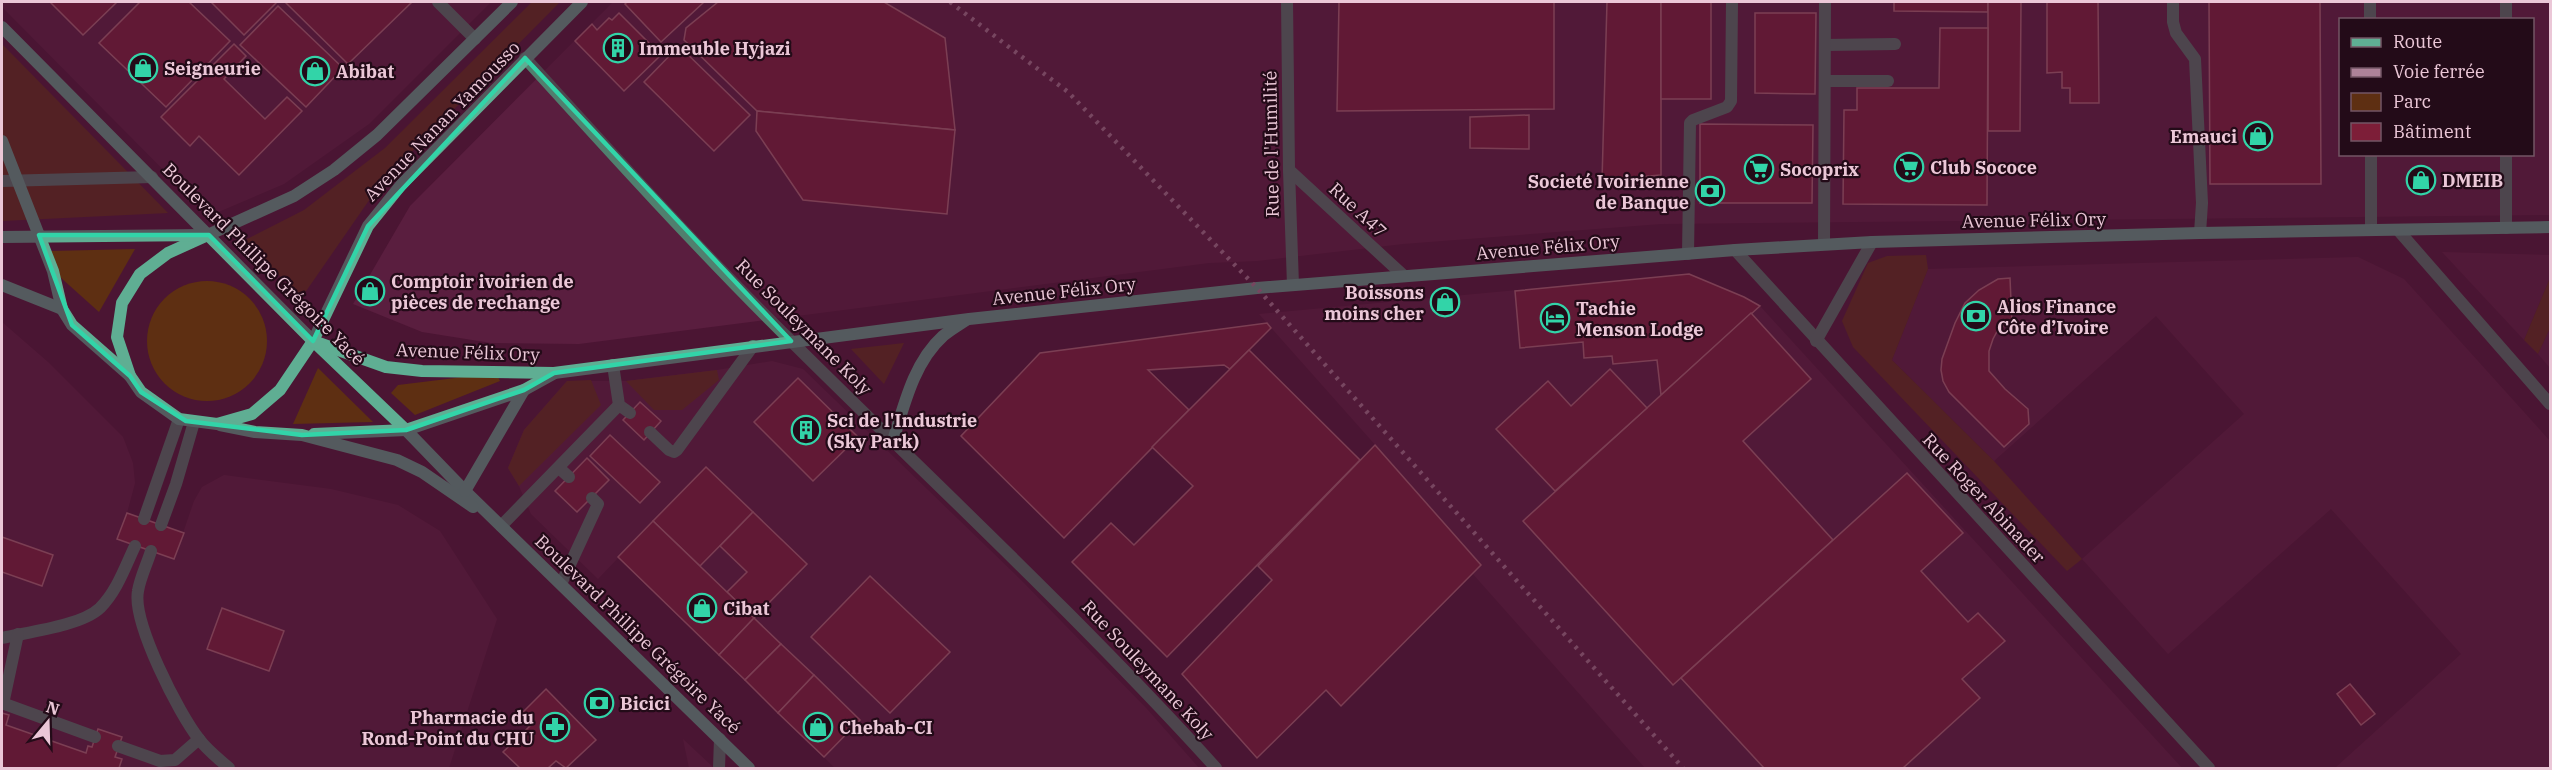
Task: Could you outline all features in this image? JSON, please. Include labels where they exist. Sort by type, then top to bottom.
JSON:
[{"type":"main road","name":"Avenue Nanan Yamousso","points":[[209,234],[294,196],[334,170],[377,135],[512,2]]},
{"type":"main road","name":"Avenue Nanan Yamousso","points":[[314,341],[368,226],[400,185],[582,2]]},
{"type":"main road","name":"Boulevard Phillipe Grégoire Yacé","points":[[2,27],[314,341],[749,768]]},
{"type":"main road","points":[[2,141],[53,271],[62,309],[72,325],[130,376],[141,392],[179,419],[217,424],[252,414],[279,390],[314,341]]},
{"type":"main road","name":"Avenue Félix Ory","points":[[314,341],[386,367],[422,371],[554,373],[969,319],[1293,285],[1735,250],[1872,242],[2200,232],[2550,227]]},
{"type":"main road","points":[[2,237],[209,234]]},
{"type":"main road","points":[[130,376],[117,338],[122,303],[140,274],[168,253],[209,234]]},
{"type":"main road","points":[[2,285],[62,309]]},
{"type":"main road","points":[[893,441],[906,398],[927,356],[942,336],[969,319]]},
{"type":"main road","name":"Avenue Félix Ory","points":[[302,435],[406,430],[524,390],[554,373]]},
{"type":"main road","points":[[465,490],[524,390]]},
{"type":"main road","name":"Boulevard Phillipe Grégoire Yacé","points":[[217,424],[255,432],[302,435],[397,460],[410,465],[501,526]]},
{"type":"street","points":[[438,2],[475,39]]},
{"type":"street","name":"Rue de l'Humilité","points":[[1287,2],[1288,170],[1293,285]]},
{"type":"street","points":[[1688,254],[1690,123],[1727,107],[1731,101],[1732,2]]},
{"type":"street","points":[[1824,244],[1825,2]]},
{"type":"street","points":[[2173,2],[2173,22],[2176,33],[2195,59],[2202,203],[2200,232]]},
{"type":"street","points":[[2370,2],[2370,18]]},
{"type":"street","points":[[2506,2],[2506,18]]},
{"type":"street","points":[[1825,45],[1895,44]]},
{"type":"street","name":"Rue Souleymane Koly","points":[[525,58],[659,206],[791,341],[1035,578],[1147,692],[1216,768]]},
{"type":"street","points":[[1825,81],[1888,81]]},
{"type":"street","points":[[2371,156],[2371,230]]},
{"type":"street","points":[[2506,156],[2506,228]]},
{"type":"street","name":"Rue A47","points":[[1288,170],[1404,276]]},
{"type":"street","points":[[2,181],[152,177]]},
{"type":"street","points":[[2398,230],[2550,404]]},
{"type":"street","points":[[1816,341],[1872,242]]},
{"type":"street","name":"Rue Roger Abinader","points":[[1735,250],[2209,768]]},
{"type":"street","points":[[650,432],[669,450],[674,452],[677,450],[753,346]]},
{"type":"street","points":[[613,365],[619,405],[630,413]]},
{"type":"street","points":[[501,526],[619,405]]},
{"type":"street","points":[[144,519],[179,419]]},
{"type":"street","points":[[161,525],[194,422]]},
{"type":"street","points":[[559,468],[569,477]]},
{"type":"street","points":[[561,584],[598,504],[592,498]]},
{"type":"street","points":[[2,638],[81,619],[99,609],[117,585],[135,546]]},
{"type":"street","points":[[151,551],[138,592],[140,616],[146,637],[178,704],[199,739],[229,768]]},
{"type":"street","points":[[18,634],[2,704],[95,737]]},
{"type":"street","points":[[118,746],[160,761],[176,760],[199,739]]},
{"type":"street","points":[[719,768],[720,739]]},
{"type":"highlighted area","points":[[525,58],[791,341],[554,373],[524,390],[406,430],[302,435],[186,421],[141,392],[130,376],[72,325],[39,235],[209,235],[313,341],[368,226]]},
{"type":"shaded area","points":[[2,2],[491,2],[369,124],[284,184],[209,216],[2,7]]},
{"type":"shaded area","points":[[613,2],[2550,2],[2550,215],[1661,224],[1403,244],[1257,261],[1209,263],[579,344],[491,343],[422,332],[353,304],[410,206]]},
{"type":"shaded area","points":[[2442,252],[2550,255],[2550,278],[2524,340]]},
{"type":"shaded area","points":[[2358,257],[2404,279],[2550,441],[2550,768],[2335,768],[2461,654],[2331,509],[2168,654],[2082,559],[2244,414],[2156,316],[1994,461],[1892,360],[1928,269]]},
{"type":"shaded area","points":[[1689,274],[1760,306],[2182,768],[1645,768],[1472,573],[1481,564],[1259,314]]},
{"type":"shaded area","points":[[2,322],[48,362],[123,437],[133,463],[135,483],[127,513],[183,533],[194,501],[202,487],[224,475],[331,489],[398,505],[440,531],[497,619],[449,768],[2,768]]},
{"type":"shaded area","points":[[2550,328],[2550,368],[2538,354]]},
{"type":"shaded area","points":[[772,361],[803,369],[1021,580],[1147,709],[1199,768],[835,768],[618,558],[598,579],[531,514],[508,468],[524,430],[567,381],[626,381]]},
{"type":"shaded area","points":[[683,739],[714,768],[689,768]]},
{"type":"green space","points":[[532,2],[560,2],[381,183],[302,297],[243,241],[304,210],[385,148]]},
{"type":"green space","points":[[2,44],[168,213],[2,221]]},
{"type":"green space","points":[[135,249],[99,312],[50,268],[51,251]]},
{"type":"green space","points":[[1926,255],[1928,269],[1892,360],[1994,461],[2082,559],[2067,571],[1853,347],[1842,321],[1868,263],[1887,256]]},
{"type":"green space","points":[[2550,278],[2550,328],[2538,354],[2524,340]]},
{"type":"green space","points":[[207,281],[230,285],[250,298],[263,318],[267,341],[263,364],[250,384],[230,397],[207,401],[184,397],[164,384],[151,364],[147,341],[151,318],[164,298],[184,285]]},
{"type":"green space","points":[[904,343],[884,384],[851,349]]},
{"type":"green space","points":[[318,368],[373,422],[293,424]]},
{"type":"green space","points":[[717,370],[719,380],[682,410],[654,410],[626,381]]},
{"type":"green space","points":[[496,373],[500,381],[415,415],[391,393],[398,385]]},
{"type":"green space","points":[[591,380],[601,405],[519,486],[508,468],[524,430],[567,381]]},
{"type":"building","points":[[50,2],[117,2],[83,35]]},
{"type":"building","points":[[140,2],[189,2],[230,41],[166,107],[99,43]]},
{"type":"building","points":[[211,2],[275,2],[276,3],[244,35]]},
{"type":"building","points":[[285,2],[412,2],[348,64]]},
{"type":"building","points":[[627,2],[704,2],[661,42],[625,4]]},
{"type":"building","points":[[718,2],[884,2],[945,38],[955,130],[757,111],[684,40],[686,28]]},
{"type":"building","points":[[1339,2],[1554,2],[1554,109],[1337,111]]},
{"type":"building","points":[[1607,2],[1661,2],[1661,175],[1602,180]]},
{"type":"building","points":[[1661,2],[1711,2],[1711,99],[1661,99]]},
{"type":"building","points":[[1894,2],[1988,2],[1988,12],[1894,11]]},
{"type":"building","points":[[1988,2],[2021,2],[2020,131],[1988,131]]},
{"type":"building","points":[[2047,2],[2098,2],[2099,103],[2070,103],[2070,88],[2062,88],[2062,72],[2047,73]]},
{"type":"building","points":[[2209,2],[2320,2],[2321,184],[2210,184]]},
{"type":"building","points":[[278,6],[343,68],[306,107],[240,45]]},
{"type":"building","name":"Immeuble Hyjazi","points":[[619,13],[661,55],[624,91],[575,41],[592,24],[597,30],[609,18],[612,20]]},
{"type":"building","points":[[1755,13],[1816,13],[1815,94],[1755,93]]},
{"type":"building","points":[[1940,28],[1988,28],[1987,205],[1843,204],[1844,110],[1857,110],[1857,88],[1939,88]]},
{"type":"building","points":[[234,44],[246,56],[224,79],[265,119],[287,97],[302,111],[239,175],[199,136],[190,146],[161,117]]},
{"type":"building","points":[[679,46],[750,115],[714,151],[644,82]]},
{"type":"building","points":[[757,111],[955,130],[947,214],[803,200],[756,131]]},
{"type":"building","points":[[1529,115],[1529,149],[1470,148],[1470,117]]},
{"type":"building","points":[[1700,124],[1813,125],[1812,203],[1700,203]]},
{"type":"building","points":[[1689,274],[1760,306],[1661,395],[1657,360],[1613,364],[1612,356],[1584,358],[1583,342],[1520,348],[1515,291]]},
{"type":"building","points":[[2010,278],[2012,324],[1999,328],[1993,339],[1989,351],[1989,371],[2028,409],[2029,424],[2004,447],[1949,392],[1943,381],[1941,370],[1942,359],[1965,303],[1979,290],[1998,279]]},
{"type":"building","points":[[1751,313],[1811,379],[1743,441],[1833,540],[1673,685],[1523,521]]},
{"type":"building","points":[[1267,323],[1271,328],[1230,369],[1224,365],[1148,370],[1189,410],[1064,538],[961,436],[1040,353]]},
{"type":"building","points":[[1249,350],[1360,460],[1167,657],[1072,562],[1111,523],[1134,545],[1193,486],[1152,447]]},
{"type":"building","points":[[1610,369],[1647,408],[1555,491],[1496,429],[1548,381],[1571,406]]},
{"type":"building","name":"Sci de l'Industrie (Sky Park)","points":[[798,378],[858,437],[813,481],[754,422]]},
{"type":"building","points":[[640,402],[661,421],[644,440],[623,420]]},
{"type":"building","points":[[610,435],[660,482],[640,503],[590,456]]},
{"type":"building","points":[[1375,445],[1481,565],[1341,706],[1326,690],[1257,758],[1182,674],[1272,580],[1258,566]]},
{"type":"building","points":[[587,458],[609,480],[577,512],[555,491]]},
{"type":"building","points":[[706,467],[753,512],[700,566],[653,521]]},
{"type":"building","points":[[1907,473],[1963,533],[1921,571],[1968,622],[1978,613],[2005,641],[1962,679],[1980,698],[1903,768],[1764,768],[1681,678]]},
{"type":"building","points":[[753,512],[807,564],[754,618],[727,592],[747,572],[720,546]]},
{"type":"building","points":[[127,513],[184,533],[174,559],[117,539]]},
{"type":"building","points":[[653,521],[754,618],[719,655],[618,557]]},
{"type":"building","points":[[2,537],[53,555],[42,586],[2,572]]},
{"type":"building","points":[[870,576],[950,652],[890,713],[811,637]]},
{"type":"building","points":[[222,608],[284,631],[269,671],[207,649]]},
{"type":"building","points":[[754,618],[781,644],[745,680],[719,655]]},
{"type":"building","points":[[781,644],[814,675],[778,713],[745,680]]},
{"type":"building","points":[[814,675],[860,720],[824,757],[778,713]]},
{"type":"building","points":[[2350,684],[2375,714],[2361,725],[2337,694]]},
{"type":"building","points":[[546,689],[596,740],[566,768],[556,761],[548,768],[520,768],[503,752],[530,726],[520,715]]},
{"type":"building","points":[[2,713],[9,715],[6,725],[86,753],[88,746],[92,747],[98,729],[122,737],[115,757],[122,759],[119,768],[2,768]]},
{"type":"railway","points":[[950,2],[1068,92],[1257,288],[1683,768]]},
{"type":"place","name":"Immeuble Hyjazi","points":[[618,48]]},
{"type":"place","name":"Seigneurie","points":[[143,68]]},
{"type":"place","name":"Abibat","points":[[315,71]]},
{"type":"place","name":"Emauci","points":[[2258,136]]},
{"type":"place","name":"Club Sococe","points":[[1909,167]]},
{"type":"place","name":"Socoprix","points":[[1759,169]]},
{"type":"place","name":"DMEIB","points":[[2421,180]]},
{"type":"place","name":"Societé Ivoirienne de Banque","points":[[1710,191]]},
{"type":"place","name":"Comptoir ivoirien de pièces de rechange","points":[[370,291]]},
{"type":"place","name":"Boissons moins cher","points":[[1445,302]]},
{"type":"place","name":"Alios Finance Côte d’Ivoire","points":[[1976,316]]},
{"type":"place","name":"Tachie Menson Lodge","points":[[1555,318]]},
{"type":"place","name":"Sci de l'Industrie (Sky Park)","points":[[806,430]]},
{"type":"place","name":"Cibat","points":[[702,608]]},
{"type":"place","name":"Bicici","points":[[599,703]]},
{"type":"place","name":"Pharmacie du Rond-Point du CHU","points":[[555,727]]},
{"type":"place","name":"Chebab-CI","points":[[818,727]]}]
